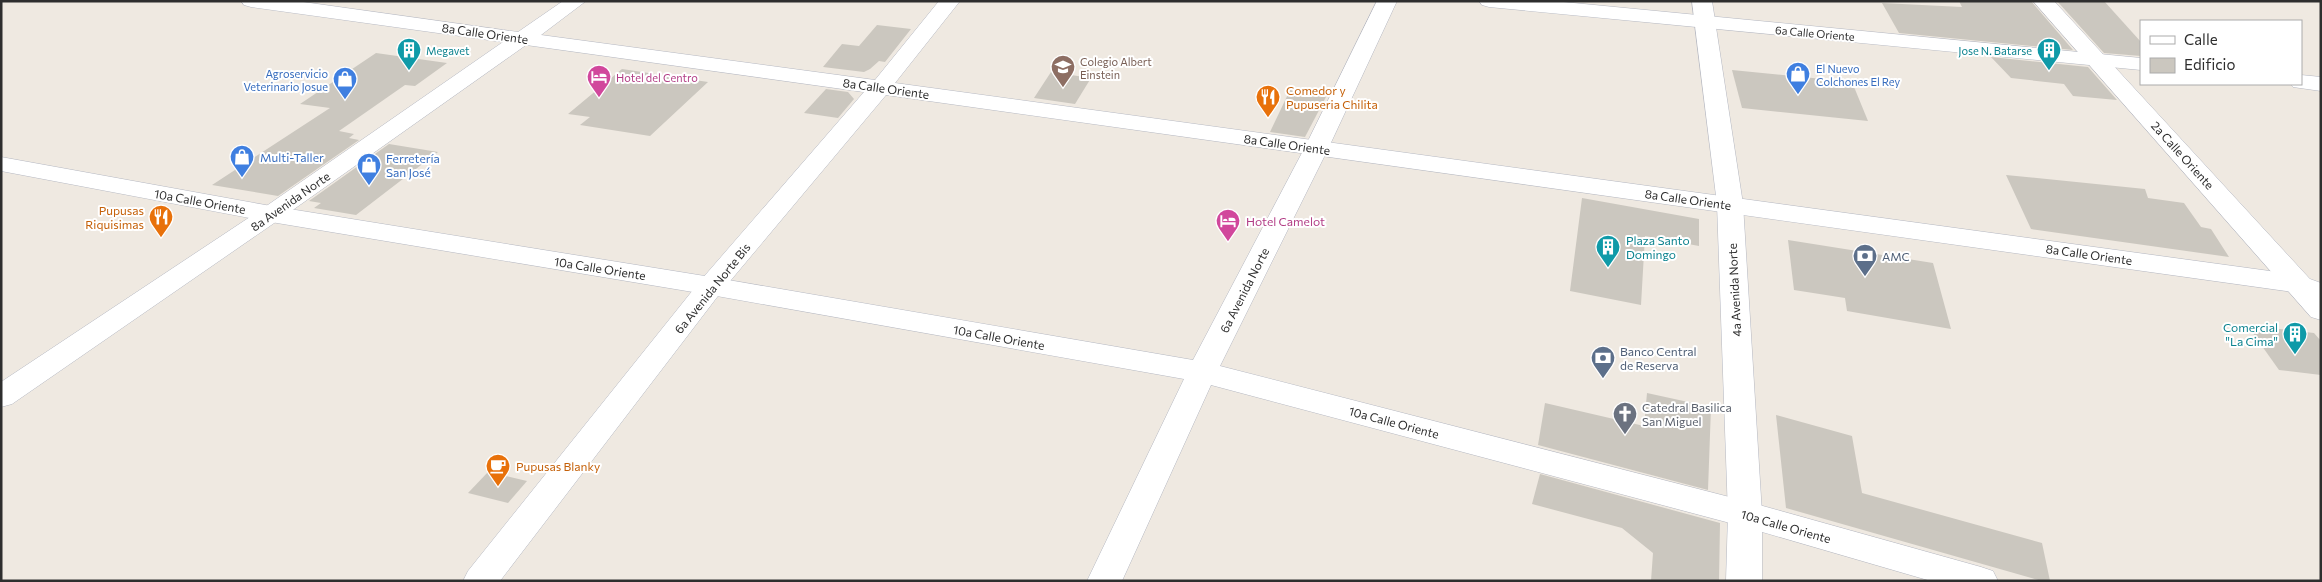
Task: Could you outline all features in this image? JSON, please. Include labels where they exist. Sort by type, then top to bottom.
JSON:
[{"type":"street","name":"8a Calle Oriente","points":[[251,1],[1316,149],[1730,204],[2310,289]]},
{"type":"street","name":"8a Avenida Norte","points":[[1,397],[271,214],[576,1]]},
{"type":"street","name":"6a Avenida Norte Bis","points":[[480,581],[711,286],[881,88],[950,1]]},
{"type":"street","name":"6a Avenida Norte","points":[[1104,581],[1202,372],[1316,149],[1387,1]]},
{"type":"street","name":"6a Calle Oriente","points":[[1489,1],[1703,12],[2140,64]]},
{"type":"street","name":"2a Calle Oriente","points":[[2044,1],[2096,60],[2310,289],[2321,311]]},
{"type":"street","name":"4a Avenida Norte","points":[[1703,12],[1730,204],[1745,514],[1744,581]]},
{"type":"street","points":[[2302,82],[2321,84]]},
{"type":"street","name":"10a Calle Oriente","points":[[1,164],[271,214],[711,286],[1202,372],[1745,514],[1980,581]]},
{"type":"building","points":[[1959,1],[2031,1],[2073,50],[1899,33],[1882,3],[1962,7]]},
{"type":"building","points":[[2057,1],[2104,1],[2140,41],[2140,56],[2104,53]]},
{"type":"building","points":[[877,25],[911,29],[885,62],[879,61],[864,72],[823,67],[842,44],[859,46]]},
{"type":"building","points":[[376,53],[447,63],[415,86],[405,85],[339,131],[354,134],[349,138],[359,140],[278,196],[212,185],[330,108],[300,104]]},
{"type":"building","name":"Jose N. Batarse","points":[[1991,57],[2088,67],[2117,100],[2073,96],[2064,84],[2011,78]]},
{"type":"building","points":[[622,69],[708,82],[650,136],[580,125],[590,117],[568,114]]},
{"type":"building","name":"El Nuevo Colchones El Rey","points":[[1732,70],[1852,82],[1868,121],[1742,108]]},
{"type":"building","name":"Colegio Albert Einstein","points":[[1051,72],[1091,78],[1075,104],[1034,98]]},
{"type":"building","points":[[826,89],[848,92],[854,99],[838,118],[804,113]]},
{"type":"building","points":[[1290,90],[1327,95],[1305,137],[1270,132]]},
{"type":"building","name":"Ferretería San José","points":[[389,144],[438,152],[356,215],[314,208],[321,203],[309,201]]},
{"type":"building","points":[[2006,175],[2145,189],[2148,198],[2184,203],[2201,227],[2211,229],[2229,257],[2031,229]]},
{"type":"building","name":"Plaza Santo Domingo","points":[[1582,198],[1699,219],[1699,246],[1645,236],[1641,305],[1570,291]]},
{"type":"building","name":"AMC","points":[[1788,240],[1933,263],[1951,329],[1847,311],[1845,298],[1794,290]]},
{"type":"building","name":"Comercial \"La Cima\"","points":[[2247,325],[2314,333],[2321,341],[2321,375],[2279,370]]},
{"type":"building","name":"Catedral Basilica San Miguel","points":[[1647,393],[1711,407],[1708,490],[1538,445],[1545,403],[1644,426]]},
{"type":"building","points":[[1776,415],[1852,436],[1862,493],[2042,543],[2050,581],[2042,581],[1786,508]]},
{"type":"building","name":"Pupusas Blanky","points":[[488,472],[527,481],[508,503],[468,493]]},
{"type":"building","points":[[1540,474],[1720,523],[1719,581],[1651,581],[1653,553],[1622,528],[1532,504]]},
{"type":"place","name":"Megavet","points":[[409,71]]},
{"type":"place","name":"Jose N. Batarse","points":[[2049,71]]},
{"type":"place","name":"Colegio Albert Einstein","points":[[1063,88]]},
{"type":"place","name":"El Nuevo Colchones El Rey","points":[[1798,95]]},
{"type":"place","name":"Hotel del Centro","points":[[599,98]]},
{"type":"place","name":"Agroservicio Veterinario Josue","points":[[345,100]]},
{"type":"place","name":"Comedor y Pupuseria Chilita","points":[[1268,118]]},
{"type":"place","name":"Multi-Taller","points":[[242,178]]},
{"type":"place","name":"Ferretería San José","points":[[369,186]]},
{"type":"place","name":"Pupusas Riquisimas","points":[[161,238]]},
{"type":"place","name":"Hotel Camelot","points":[[1228,242]]},
{"type":"place","name":"Plaza Santo Domingo","points":[[1608,268]]},
{"type":"place","name":"AMC","points":[[1865,277]]},
{"type":"place","name":"Comercial \"La Cima\"","points":[[2295,355]]},
{"type":"place","name":"Banco Central de Reserva","points":[[1603,379]]},
{"type":"place","name":"Catedral Basilica San Miguel","points":[[1625,435]]},
{"type":"place","name":"Pupusas Blanky","points":[[498,487]]}]
